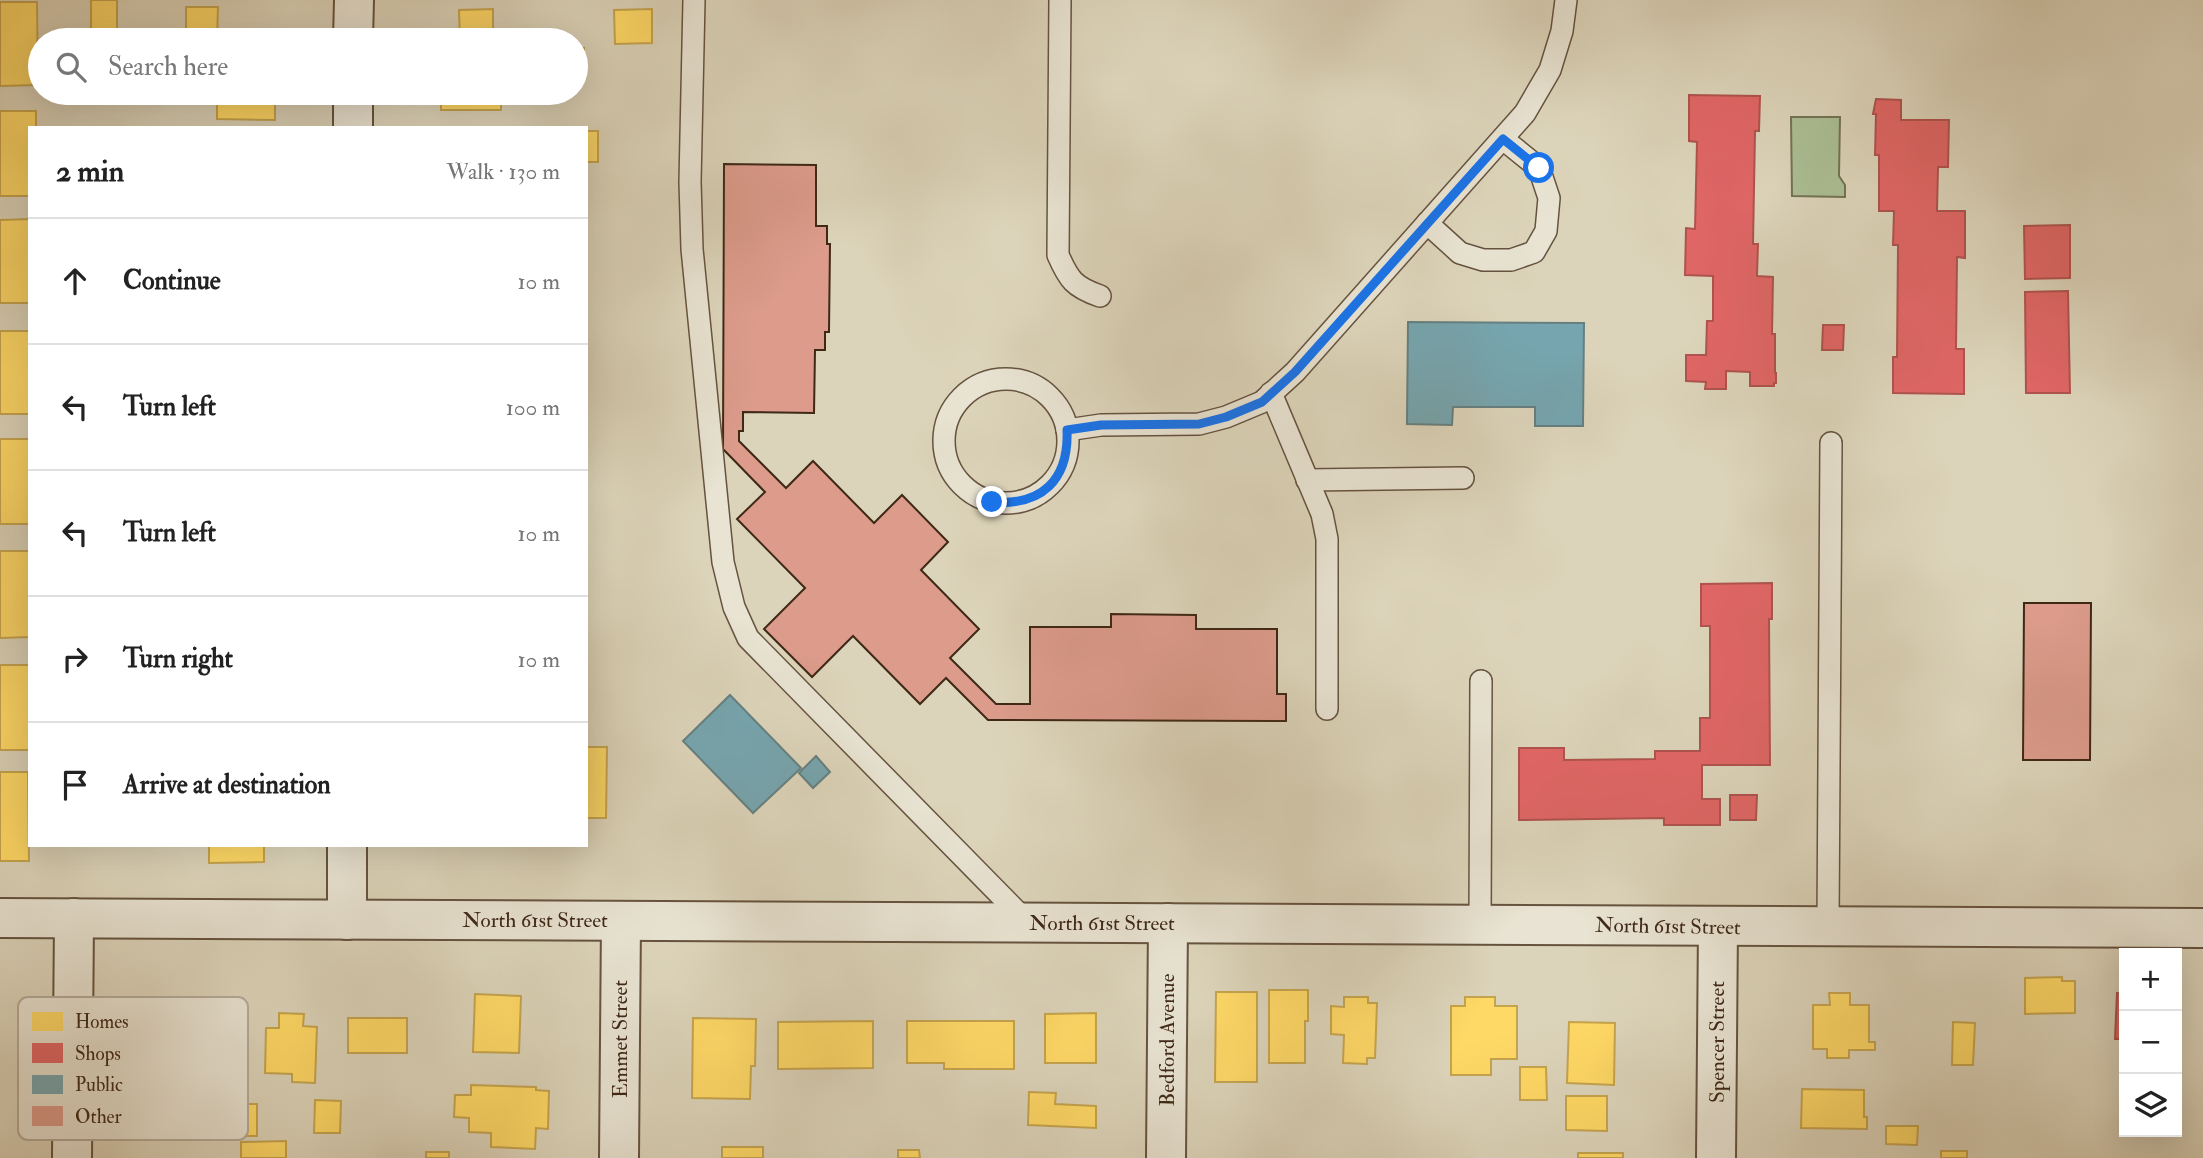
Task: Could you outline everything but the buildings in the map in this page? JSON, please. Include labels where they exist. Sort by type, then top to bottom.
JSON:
[{"type":"street","points":[[353,28],[354,0]]},
{"type":"street","points":[[353,105],[353,126]]},
{"type":"street","points":[[347,920],[348,847]]},
{"type":"street","name":"North 61st Street","points":[[0,918],[2203,928]]},
{"type":"street","points":[[73,997],[74,918]]},
{"type":"street","name":"Emmet Street","points":[[619,1158],[621,921]]},
{"type":"street","name":"Bedford Avenue","points":[[1166,1158],[1168,923]]},
{"type":"street","name":"Spencer Street","points":[[1716,1158],[1718,927]]},
{"type":"street","points":[[72,1140],[72,1158]]},
{"type":"lane","points":[[695,0],[690,182],[692,249],[723,562],[734,607],[748,638],[1027,922]]},
{"type":"lane","points":[[1060,0],[1058,255],[1067,277],[1081,289],[1100,296]]},
{"type":"lane","points":[[1067,430],[1101,425],[1199,424],[1226,417],[1262,402],[1295,372],[1525,113],[1550,70],[1562,31],[1566,0]]},
{"type":"lane","points":[[1427,223],[1460,253],[1483,260],[1511,260],[1534,252],[1546,231],[1549,198],[1539,168],[1503,139]]},
{"type":"lane","points":[[1011,379],[1030,384],[1048,395],[1060,411],[1067,430],[1068,451],[1061,470],[1049,486],[1032,498],[1013,503],[992,502],[973,494],[958,480],[948,462],[944,442],[947,422],[957,404],[971,390],[990,382],[1011,379]]},
{"type":"lane","points":[[1271,393],[1322,514],[1327,539],[1327,709]]},
{"type":"lane","points":[[1828,926],[1831,443]]},
{"type":"lane","points":[[1307,480],[1463,478]]},
{"type":"lane","points":[[1480,924],[1482,681]]},
{"type":"green space","points":[[1791,117],[1840,117],[1839,176],[1845,185],[1845,197],[1792,196]]},
{"type":"route","points":[[992,502],[1013,503],[1032,498],[1049,486],[1061,470],[1068,451],[1067,430],[1101,425],[1199,424],[1226,417],[1262,402],[1295,372],[1503,139],[1539,168]]}]
